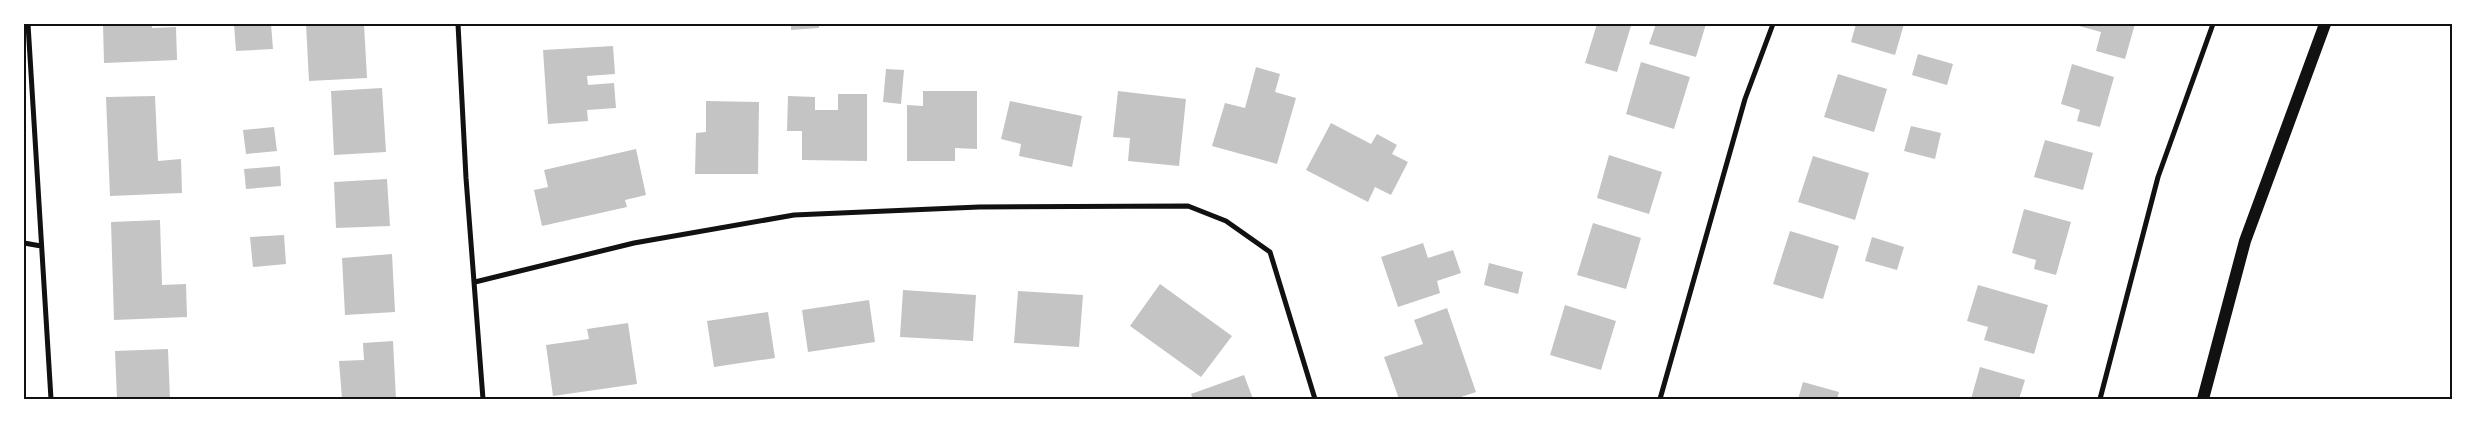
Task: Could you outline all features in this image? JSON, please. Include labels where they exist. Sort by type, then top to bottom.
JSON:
[{"type":"main road","points":[[2202,399],[2245,241],[2325,24]]},
{"type":"street","points":[[28,24],[51,399]]},
{"type":"street","points":[[458,24],[466,178],[483,399]]},
{"type":"street","points":[[1660,399],[1745,99],[1773,24]]},
{"type":"street","points":[[2100,399],[2158,177],[2213,24]]},
{"type":"street","points":[[475,282],[634,243],[794,215],[979,208],[1188,206],[1226,221],[1270,252],[1314,399]]},
{"type":"street","points":[[24,243],[41,246]]},
{"type":"building","points":[[103,24],[152,24],[152,28],[176,27],[177,60],[104,63]]},
{"type":"building","points":[[234,24],[271,24],[273,49],[236,51]]},
{"type":"building","points":[[306,24],[364,24],[367,78],[309,81]]},
{"type":"building","points":[[791,24],[819,24],[819,28],[791,30]]},
{"type":"building","points":[[1597,24],[1631,26],[1617,72],[1585,63]]},
{"type":"building","points":[[1656,24],[1706,24],[1696,57],[1649,44]]},
{"type":"building","points":[[1856,24],[1904,24],[1895,55],[1851,42]]},
{"type":"building","points":[[2080,24],[2135,24],[2125,59],[2096,51],[2101,32],[2079,26]]},
{"type":"building","points":[[613,46],[615,74],[587,76],[588,85],[614,83],[616,108],[587,110],[588,121],[548,124],[543,50]]},
{"type":"building","points":[[1918,54],[1953,64],[1947,85],[1912,75]]},
{"type":"building","points":[[1641,62],[1690,77],[1674,129],[1626,114]]},
{"type":"building","points":[[2072,64],[2114,77],[2100,127],[2077,121],[2080,110],[2061,104]]},
{"type":"building","points":[[1256,67],[1280,74],[1275,92],[1296,98],[1277,164],[1212,146],[1225,103],[1245,108]]},
{"type":"building","points":[[886,69],[904,70],[901,104],[883,102]]},
{"type":"building","points":[[1838,74],[1887,89],[1874,132],[1824,117]]},
{"type":"building","points":[[382,88],[386,152],[334,155],[331,91]]},
{"type":"building","points":[[923,91],[977,91],[977,149],[955,148],[955,161],[907,161],[907,105],[923,106]]},
{"type":"building","points":[[1118,91],[1186,99],[1179,166],[1128,161],[1130,138],[1113,137]]},
{"type":"building","points":[[838,94],[867,94],[867,161],[802,160],[802,131],[787,131],[788,96],[815,97],[815,110],[838,110]]},
{"type":"building","points":[[155,96],[158,161],[181,159],[182,193],[110,196],[106,97]]},
{"type":"building","points":[[706,101],[759,102],[758,174],[695,174],[696,133],[706,132]]},
{"type":"building","points":[[1010,101],[1082,116],[1072,167],[1019,156],[1021,144],[1001,139]]},
{"type":"building","points":[[1331,123],[1371,144],[1377,134],[1397,145],[1392,154],[1408,162],[1391,195],[1375,187],[1368,202],[1306,170]]},
{"type":"building","points":[[1911,126],[1941,133],[1935,159],[1904,151]]},
{"type":"building","points":[[274,127],[277,151],[246,154],[243,130]]},
{"type":"building","points":[[2045,140],[2093,153],[2083,190],[2034,177]]},
{"type":"building","points":[[636,149],[646,195],[625,200],[627,207],[542,226],[534,190],[548,187],[544,170]]},
{"type":"building","points":[[1609,155],[1662,172],[1649,214],[1597,198]]},
{"type":"building","points":[[1813,156],[1869,173],[1855,220],[1798,202]]},
{"type":"building","points":[[280,166],[281,186],[246,189],[244,169]]},
{"type":"building","points":[[387,179],[390,226],[336,228],[334,182]]},
{"type":"building","points":[[2024,209],[2071,222],[2056,275],[2034,269],[2036,260],[2012,253]]},
{"type":"building","points":[[160,220],[162,285],[186,284],[187,317],[114,320],[111,222]]},
{"type":"building","points":[[1593,223],[1641,238],[1626,289],[1577,275]]},
{"type":"building","points":[[1790,231],[1839,246],[1823,299],[1773,284]]},
{"type":"building","points":[[284,235],[286,264],[253,267],[250,237]]},
{"type":"building","points":[[1872,237],[1904,247],[1897,270],[1865,261]]},
{"type":"building","points":[[1423,243],[1428,258],[1453,250],[1461,273],[1437,281],[1440,293],[1398,307],[1381,257]]},
{"type":"building","points":[[392,254],[395,312],[345,315],[342,258]]},
{"type":"building","points":[[1489,263],[1523,272],[1518,294],[1484,285]]},
{"type":"building","points":[[1160,284],[1232,336],[1201,377],[1130,326]]},
{"type":"building","points":[[1978,285],[2048,305],[2034,354],[1984,340],[1988,327],[1967,321]]},
{"type":"building","points":[[903,290],[976,295],[973,341],[900,337]]},
{"type":"building","points":[[1018,291],[1083,295],[1079,347],[1014,343]]},
{"type":"building","points":[[869,300],[875,342],[808,352],[802,310]]},
{"type":"building","points":[[1565,305],[1616,321],[1601,370],[1550,355]]},
{"type":"building","points":[[1447,308],[1476,392],[1455,399],[1399,399],[1384,357],[1423,344],[1414,320]]},
{"type":"building","points":[[768,312],[775,358],[714,367],[707,321]]},
{"type":"building","points":[[628,323],[637,384],[553,396],[546,345],[589,339],[587,329]]},
{"type":"building","points":[[393,341],[396,399],[342,399],[339,361],[364,360],[363,343]]},
{"type":"building","points":[[168,349],[170,399],[117,399],[115,351]]},
{"type":"building","points":[[1980,367],[2025,380],[2019,399],[1971,399]]},
{"type":"building","points":[[1244,375],[1253,399],[1193,399],[1191,394]]},
{"type":"building","points":[[1803,382],[1839,392],[1837,399],[1798,399]]}]
